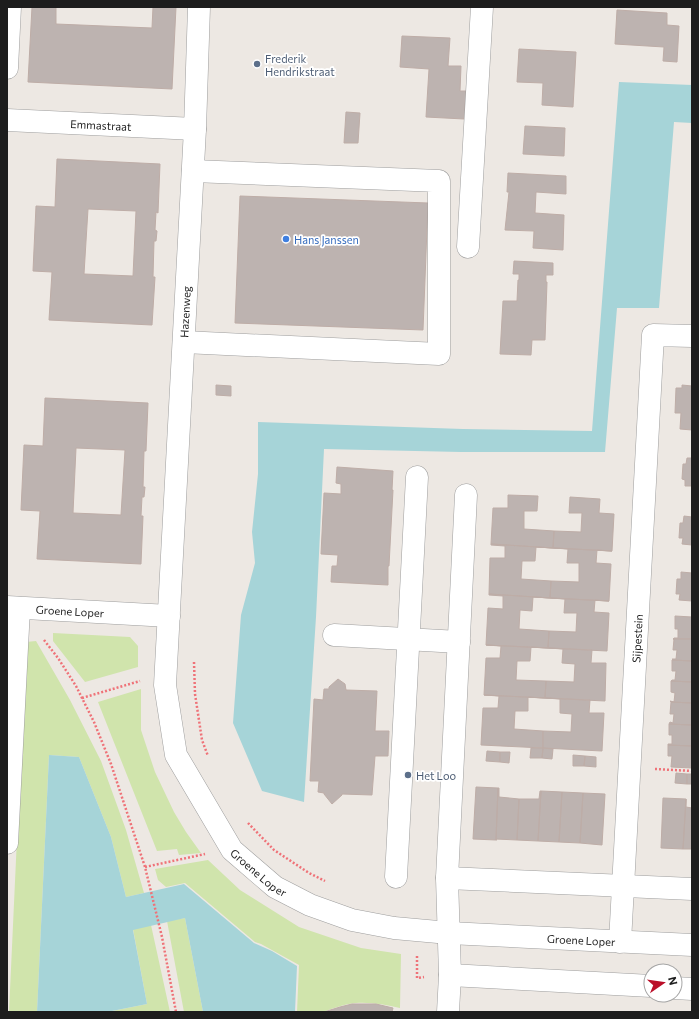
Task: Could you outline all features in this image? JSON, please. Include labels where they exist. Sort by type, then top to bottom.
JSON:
[{"type":"street","points":[[7,68],[10,7]]},
{"type":"street","name":"Hazenweg","points":[[169,616],[193,171],[199,7]]},
{"type":"street","points":[[468,247],[482,7]]},
{"type":"street","name":"Emmastraat","points":[[7,120],[195,129]]},
{"type":"street","points":[[184,342],[439,354],[439,182],[193,171]]},
{"type":"street","name":"Sijpestein","points":[[620,942],[653,334],[692,336]]},
{"type":"street","points":[[396,877],[417,477]]},
{"type":"street","points":[[448,1012],[450,975],[447,878],[466,495]]},
{"type":"street","points":[[7,843],[13,608]]},
{"type":"street","name":"Groene Loper","points":[[13,608],[169,616],[166,685],[176,755],[232,850],[275,887],[310,905],[352,920],[394,928],[449,933],[692,945]]},
{"type":"street","points":[[334,635],[459,642]]},
{"type":"street","points":[[447,878],[692,888]]},
{"type":"street","points":[[450,975],[643,986]]},
{"type":"path","points":[[44,640],[76,686],[94,722],[111,764],[146,866],[162,937],[176,1012]]},
{"type":"path","points":[[193,655],[195,694],[202,740],[210,760]]},
{"type":"path","points":[[82,698],[146,679]]},
{"type":"path","points":[[629,768],[692,771]]},
{"type":"path","points":[[245,820],[274,850],[309,873],[329,883]]},
{"type":"path","points":[[146,866],[208,853],[232,850]]},
{"type":"green space","points":[[53,633],[130,637],[138,646],[138,667],[85,682],[53,641]]},
{"type":"green space","points":[[36,641],[70,700],[101,761],[126,830],[144,893],[126,897],[111,837],[79,757],[49,755],[37,1012],[9,1012],[26,642]]},
{"type":"green space","points":[[141,689],[141,730],[155,772],[174,812],[201,853],[179,855],[177,849],[157,851],[98,702]]},
{"type":"green space","points":[[208,860],[240,890],[299,927],[361,948],[401,954],[400,1008],[373,1003],[356,1003],[343,1005],[320,1013],[297,1012],[299,965],[255,942],[185,883],[166,887],[158,880],[155,869]]},
{"type":"green space","points":[[185,918],[203,1012],[184,1012],[167,921]]},
{"type":"green space","points":[[151,925],[170,1012],[107,1012],[147,1004],[133,929]]},
{"type":"water","points":[[619,82],[692,85],[692,123],[674,122],[659,308],[617,308],[605,452],[461,452],[324,449],[316,617],[304,802],[262,791],[233,723],[241,615],[255,563],[252,532],[258,474],[258,422],[463,429],[592,431]]},
{"type":"water","points":[[49,755],[79,757],[111,837],[126,897],[184,884],[254,943],[272,951],[297,966],[295,1012],[203,1012],[185,918],[133,930],[147,1004],[107,1012],[37,1012]]},
{"type":"building","points":[[32,7],[56,7],[56,24],[152,28],[153,7],[176,7],[172,89],[28,82]]},
{"type":"building","points":[[617,10],[667,13],[667,25],[679,26],[677,62],[663,61],[664,47],[615,44]]},
{"type":"building","points":[[402,36],[450,38],[448,66],[461,66],[460,91],[466,91],[464,119],[426,117],[429,69],[400,67]]},
{"type":"building","points":[[519,49],[576,52],[573,107],[542,105],[543,83],[517,82]]},
{"type":"building","points":[[346,112],[360,113],[358,143],[344,143]]},
{"type":"building","points":[[525,126],[565,128],[564,156],[523,154]]},
{"type":"building","points":[[57,159],[160,164],[158,213],[156,212],[155,230],[157,231],[156,241],[154,241],[153,277],[155,277],[152,325],[49,320],[52,272],[33,271],[36,206],[55,207]],"holes":[[[88,209],[136,211],[133,276],[84,274]]]},
{"type":"building","points":[[508,173],[566,176],[566,194],[536,192],[535,213],[564,215],[563,250],[533,248],[534,231],[505,230],[509,192],[507,192]]},
{"type":"building","points":[[240,196],[428,203],[423,330],[235,323]]},
{"type":"building","points":[[514,261],[553,263],[553,275],[546,275],[545,340],[532,340],[531,355],[500,354],[503,301],[517,301],[519,274],[513,274]]},
{"type":"building","points":[[216,385],[231,386],[231,396],[216,395]]},
{"type":"building","points":[[682,385],[692,386],[692,430],[680,429],[681,413],[675,413],[676,388],[682,388]]},
{"type":"building","points":[[45,398],[148,403],[146,451],[144,451],[143,487],[145,487],[144,497],[142,497],[141,516],[143,516],[141,564],[37,559],[40,511],[21,510],[24,445],[43,446]],"holes":[[[76,448],[125,450],[121,515],[73,513]]]},
{"type":"building","points":[[687,458],[692,458],[692,486],[685,486],[685,480],[682,479],[683,464],[686,464]]},
{"type":"building","points":[[337,467],[393,471],[388,585],[331,582],[332,566],[337,566],[338,555],[321,554],[324,493],[341,494],[341,484],[336,483]]},
{"type":"building","points":[[508,495],[538,496],[537,511],[524,511],[524,529],[554,531],[553,548],[491,544],[493,508],[508,508]]},
{"type":"building","points":[[570,497],[600,499],[599,513],[614,514],[612,551],[553,548],[554,531],[581,532],[582,513],[569,513]]},
{"type":"building","points":[[684,516],[692,517],[692,545],[682,544],[683,538],[679,538],[680,523],[683,523]]},
{"type":"building","points":[[491,544],[553,548],[536,547],[535,561],[522,561],[521,579],[551,581],[550,598],[489,594],[490,558],[505,558],[505,546]]},
{"type":"building","points":[[553,548],[597,550],[596,563],[611,564],[609,601],[550,598],[551,581],[579,582],[579,563],[567,563],[568,549]]},
{"type":"building","points":[[681,572],[692,573],[692,601],[679,600],[680,594],[676,594],[677,579],[681,579]]},
{"type":"building","points":[[489,594],[550,598],[533,597],[532,611],[520,610],[519,629],[549,631],[548,648],[486,645],[488,608],[503,609],[503,596]]},
{"type":"building","points":[[550,598],[595,600],[594,612],[609,613],[607,651],[548,648],[549,631],[576,632],[577,613],[564,613],[565,599]]},
{"type":"building","points":[[675,616],[692,617],[692,639],[673,639],[678,638],[678,629],[675,629]]},
{"type":"building","points":[[674,639],[692,639],[692,661],[672,659],[676,659],[677,650],[673,650]]},
{"type":"building","points":[[486,645],[531,647],[530,661],[517,661],[516,680],[546,681],[545,698],[484,695],[486,658],[500,658],[501,646]]},
{"type":"building","points":[[548,648],[592,650],[591,663],[606,663],[605,701],[545,698],[546,681],[574,682],[575,664],[562,663],[563,649]]},
{"type":"building","points":[[672,660],[692,661],[692,682],[671,681],[675,680],[676,671],[672,671]]},
{"type":"building","points":[[338,679],[345,684],[346,690],[377,691],[375,731],[389,731],[388,756],[375,756],[372,795],[342,794],[332,804],[324,793],[318,792],[319,781],[310,781],[314,699],[323,700],[324,689],[329,689],[329,687]]},
{"type":"building","points":[[671,681],[692,682],[692,703],[671,702],[670,701],[674,702],[675,693],[671,692]]},
{"type":"building","points":[[484,695],[528,697],[528,711],[515,711],[514,729],[543,731],[543,748],[481,745],[483,708],[498,708],[499,696]]},
{"type":"building","points":[[545,698],[590,700],[589,713],[604,713],[602,751],[543,748],[543,731],[571,732],[572,714],[560,713],[560,699]]},
{"type":"building","points":[[671,702],[692,703],[692,725],[669,724],[670,722],[673,723],[674,714],[670,714]]},
{"type":"building","points":[[669,724],[692,725],[692,746],[668,745],[672,744],[672,735],[669,735]]},
{"type":"building","points":[[668,745],[692,746],[692,768],[671,767],[672,756],[668,756]]},
{"type":"building","points":[[531,748],[543,748],[542,758],[530,758]]},
{"type":"building","points":[[543,748],[553,749],[552,759],[542,758]]},
{"type":"building","points":[[487,751],[500,752],[500,762],[486,761]]},
{"type":"building","points":[[500,752],[510,752],[509,763],[500,762]]},
{"type":"building","points":[[573,755],[585,756],[584,766],[573,766]]},
{"type":"building","points":[[585,756],[596,757],[596,767],[584,766]]},
{"type":"building","points":[[676,773],[687,774],[687,784],[675,783]]},
{"type":"building","points":[[687,774],[692,774],[692,784],[687,784]]},
{"type":"building","points":[[476,787],[498,788],[496,840],[473,839]]},
{"type":"building","points":[[499,788],[499,797],[519,799],[517,840],[496,839]]},
{"type":"building","points":[[540,791],[538,841],[517,840],[519,799],[539,799]]},
{"type":"building","points":[[541,791],[562,792],[559,842],[538,841]]},
{"type":"building","points":[[562,792],[583,793],[580,843],[559,842]]},
{"type":"building","points":[[583,793],[605,794],[602,845],[580,843]]},
{"type":"building","points":[[663,798],[686,799],[683,849],[661,848]]},
{"type":"building","points":[[686,799],[686,807],[692,808],[692,849],[683,849]]},
{"type":"building","points":[[352,1004],[376,1004],[393,1008],[392,1012],[324,1012]]},
{"type":"place","name":"Frederik Hendrikstraat","points":[[257,64]]},
{"type":"place","name":"Hans Janssen","points":[[286,239]]},
{"type":"place","name":"Het Loo","points":[[408,775]]}]
